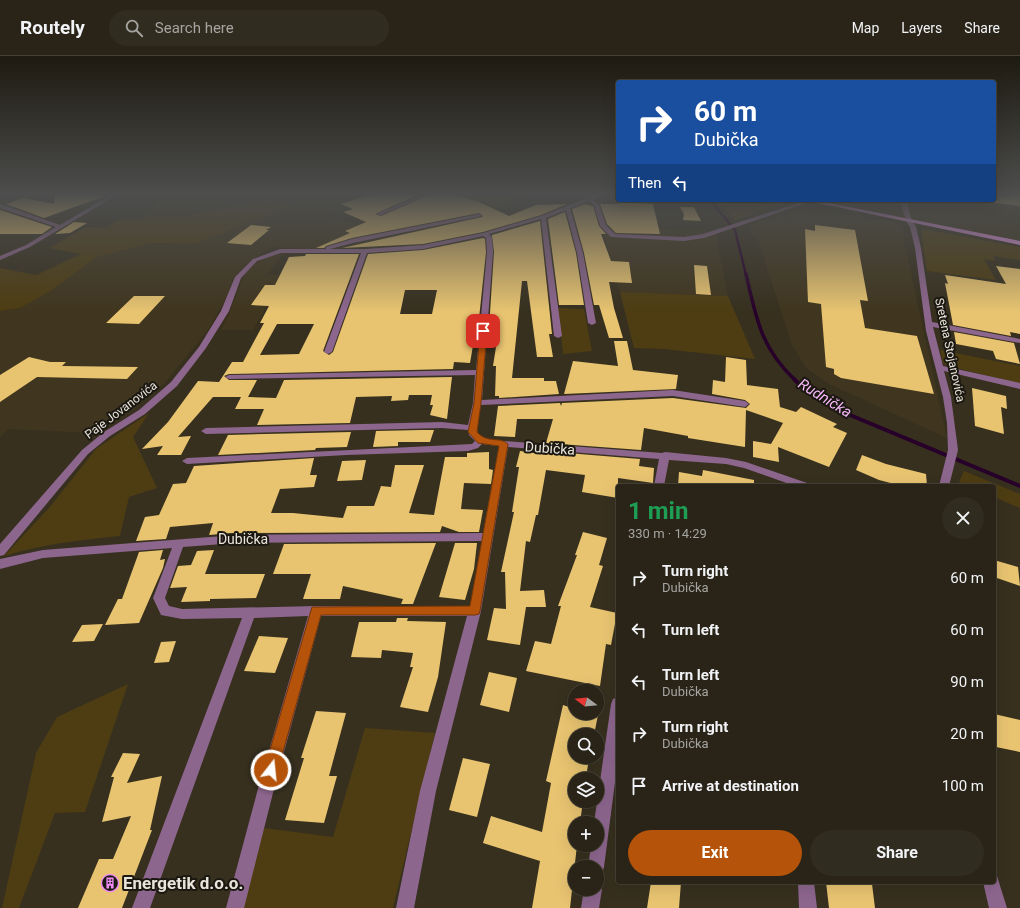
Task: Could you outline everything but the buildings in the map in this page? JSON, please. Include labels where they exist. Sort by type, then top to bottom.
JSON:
[{"type":"main road","points":[[968,233],[1020,243]]},
{"type":"street","points":[[0,258],[28,246],[49,233]]},
{"type":"street","points":[[322,251],[352,241],[394,233]]},
{"type":"street","name":"Paje Jovanovića","points":[[0,552],[85,452],[107,434],[142,412],[174,384],[202,348],[225,311],[238,277],[248,265],[262,257],[274,253],[365,251],[423,247],[488,233]]},
{"type":"street","points":[[545,233],[558,336]]},
{"type":"street","points":[[574,233],[580,253],[592,322]]},
{"type":"street","points":[[609,233],[617,238],[684,239],[704,236],[712,233]]},
{"type":"street","name":"Sretena Stojanovića","points":[[914,233],[918,248],[929,324],[947,397],[953,450],[944,484]]},
{"type":"street","points":[[187,461],[346,452],[468,448],[475,446],[480,441],[474,435],[472,428],[478,403],[490,242],[489,237],[484,234]]},
{"type":"street","points":[[328,352],[365,251]]},
{"type":"street","points":[[929,324],[1020,341]]},
{"type":"street","points":[[939,368],[1020,386]]},
{"type":"street","points":[[229,377],[480,372]]},
{"type":"street","points":[[478,403],[673,393],[745,404]]},
{"type":"street","points":[[206,431],[442,425],[472,428]]},
{"type":"street","name":"Dubička","points":[[480,441],[726,461],[746,465],[794,484]]},
{"type":"street","points":[[405,908],[428,791],[475,611],[504,444]]},
{"type":"street","points":[[659,484],[665,455]]},
{"type":"street","name":"Dubička","points":[[0,564],[44,554],[72,551],[236,539],[488,537]]},
{"type":"street","points":[[179,543],[159,598],[165,611],[182,614],[316,611],[475,611]]},
{"type":"street","points":[[235,908],[267,785],[316,611]]},
{"type":"street","points":[[141,908],[250,612]]},
{"type":"street","points":[[597,860],[616,719]]},
{"type":"street","points":[[806,884],[808,908]]},
{"type":"street","points":[[992,884],[998,908]]},
{"type":"street","points":[[590,908],[592,896]]},
{"type":"shaded area","points":[[76,233],[223,233],[194,244],[151,243],[97,257],[49,292],[20,308],[0,311],[0,268],[36,275],[81,254],[49,248]]},
{"type":"shaded area","points":[[213,233],[362,233],[321,250],[272,247],[245,265],[234,277],[228,295],[208,330],[165,383],[127,414],[94,433],[8,429],[0,437],[0,311],[20,308],[49,292],[97,257],[151,243],[194,244]]},
{"type":"shaded area","points":[[603,233],[713,233],[719,235],[717,239],[728,296],[620,292]]},
{"type":"shaded area","points":[[751,233],[903,233],[947,438],[829,384],[806,368],[792,345],[757,237],[752,235]]},
{"type":"shaded area","points":[[921,233],[943,233],[1020,247],[1020,260],[993,256],[995,261],[984,259],[996,280],[927,271]]},
{"type":"shaded area","points":[[979,233],[1020,233],[1020,241]]},
{"type":"shaded area","points":[[283,253],[267,275],[293,275],[297,307],[266,307],[253,330],[221,330],[246,272],[263,258]]},
{"type":"shaded area","points":[[620,292],[728,296],[755,359],[664,349],[634,348]]},
{"type":"shaded area","points":[[558,308],[584,309],[592,351],[563,354]]},
{"type":"shaded area","points":[[940,350],[1020,366],[1020,384],[949,366],[943,363]]},
{"type":"shaded area","points":[[149,413],[133,437],[157,488],[129,497],[120,536],[33,548],[4,556],[49,508],[96,449]]},
{"type":"shaded area","points":[[964,471],[996,484],[964,484],[959,482]]},
{"type":"shaded area","points":[[996,484],[1020,494],[1020,508],[996,498]]},
{"type":"shaded area","points":[[128,684],[85,812],[55,813],[19,908],[2,908],[36,753],[57,717]]},
{"type":"shaded area","points":[[365,728],[435,733],[393,908],[242,908],[264,828],[333,837]]},
{"type":"waterway","name":"Rudnička","points":[[736,233],[746,275]]},
{"type":"waterway","name":"Rudnička","points":[[746,274],[753,305],[767,344],[774,356],[795,380]]},
{"type":"waterway","name":"Rudnička","points":[[795,380],[801,386],[838,410],[1020,486]]},
{"type":"place","name":"Energetik d.o.o.","points":[[110,883]]},
{"type":"route","points":[[271,770],[316,611],[475,611],[504,444],[480,441],[472,432],[478,403],[483,331]]}]
